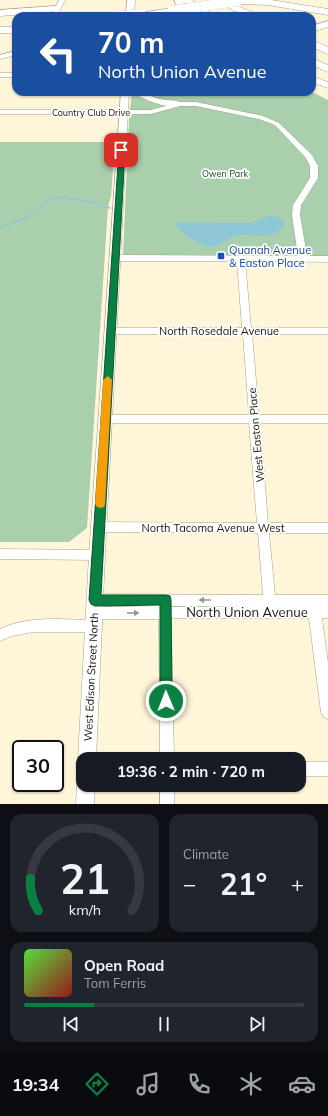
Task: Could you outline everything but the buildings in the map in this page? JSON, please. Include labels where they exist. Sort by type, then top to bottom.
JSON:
[{"type":"highway","points":[[178,0],[186,12]]},
{"type":"highway","points":[[186,0],[206,12]]},
{"type":"highway","points":[[219,0],[244,12]]},
{"type":"highway","points":[[280,0],[328,11]]},
{"type":"highway","points":[[172,12],[211,2],[268,2],[328,11]]},
{"type":"highway","points":[[211,2],[227,9],[229,12]]},
{"type":"highway","points":[[241,2],[272,12]]},
{"type":"highway","points":[[152,12],[160,4]]},
{"type":"highway","points":[[14,12],[56,9]]},
{"type":"highway","points":[[0,13],[12,12]]},
{"type":"highway","points":[[0,17],[12,16]]},
{"type":"highway","points":[[0,22],[12,22]]},
{"type":"highway","points":[[316,28],[328,24]]},
{"type":"highway","points":[[0,30],[12,30]]},
{"type":"highway","points":[[316,45],[328,50]]},
{"type":"highway","points":[[316,60],[328,69]]},
{"type":"highway","points":[[316,60],[328,73]]},
{"type":"highway","points":[[316,80],[328,85]]},
{"type":"main road","points":[[130,12],[131,0]]},
{"type":"main road","points":[[136,12],[137,0]]},
{"type":"main road","name":"West Edison Street North","points":[[87,752],[97,554],[125,96]]},
{"type":"main road","points":[[146,96],[156,101],[180,104]]},
{"type":"main road","points":[[85,804],[86,792]]},
{"type":"street","points":[[56,9],[59,7],[62,0]]},
{"type":"street","points":[[0,57],[12,54]]},
{"type":"street","points":[[0,75],[12,75]]},
{"type":"street","points":[[180,104],[211,106],[270,120],[282,128],[309,156],[314,166],[314,178],[297,205],[296,215],[302,259]]},
{"type":"street","name":"Country Club Drive","points":[[0,112],[151,112],[180,104]]},
{"type":"street","points":[[115,258],[328,259]]},
{"type":"street","name":"West Easton Place","points":[[241,259],[269,606]]},
{"type":"street","name":"North Rosedale Avenue","points":[[111,331],[328,331]]},
{"type":"street","points":[[105,419],[328,419]]},
{"type":"street","name":"North Tacoma Avenue West","points":[[99,527],[328,528]]},
{"type":"street","points":[[0,554],[97,554]]},
{"type":"street","name":"North Union Avenue","points":[[0,635],[5,632],[24,627],[94,613],[165,607],[269,606],[319,608],[328,601]]},
{"type":"street","points":[[165,607],[167,752]]},
{"type":"street","points":[[319,608],[328,712]]},
{"type":"street","points":[[306,769],[328,769]]},
{"type":"street","points":[[167,792],[167,804]]},
{"type":"green space","name":"Owen Park","points":[[316,94],[328,100],[328,256],[123,255],[129,119],[132,115],[130,109],[132,96],[316,96]]},
{"type":"green space","points":[[0,142],[115,142],[111,196],[108,207],[87,528],[69,542],[0,542]]},
{"type":"water","points":[[269,216],[274,216],[285,223],[276,233],[264,236],[238,235],[219,245],[213,246],[207,246],[194,241],[183,233],[175,224],[177,222],[250,223]]},
{"type":"waterway","points":[[0,228],[29,216],[51,199],[60,197],[86,201],[110,208]]},
{"type":"slow traffic","points":[[100,504],[108,380]]},
{"type":"place","name":"Quanah Avenue & Easton Place","points":[[221,256]]},
{"type":"route","points":[[121,150],[95,600],[166,600],[166,701]]}]
